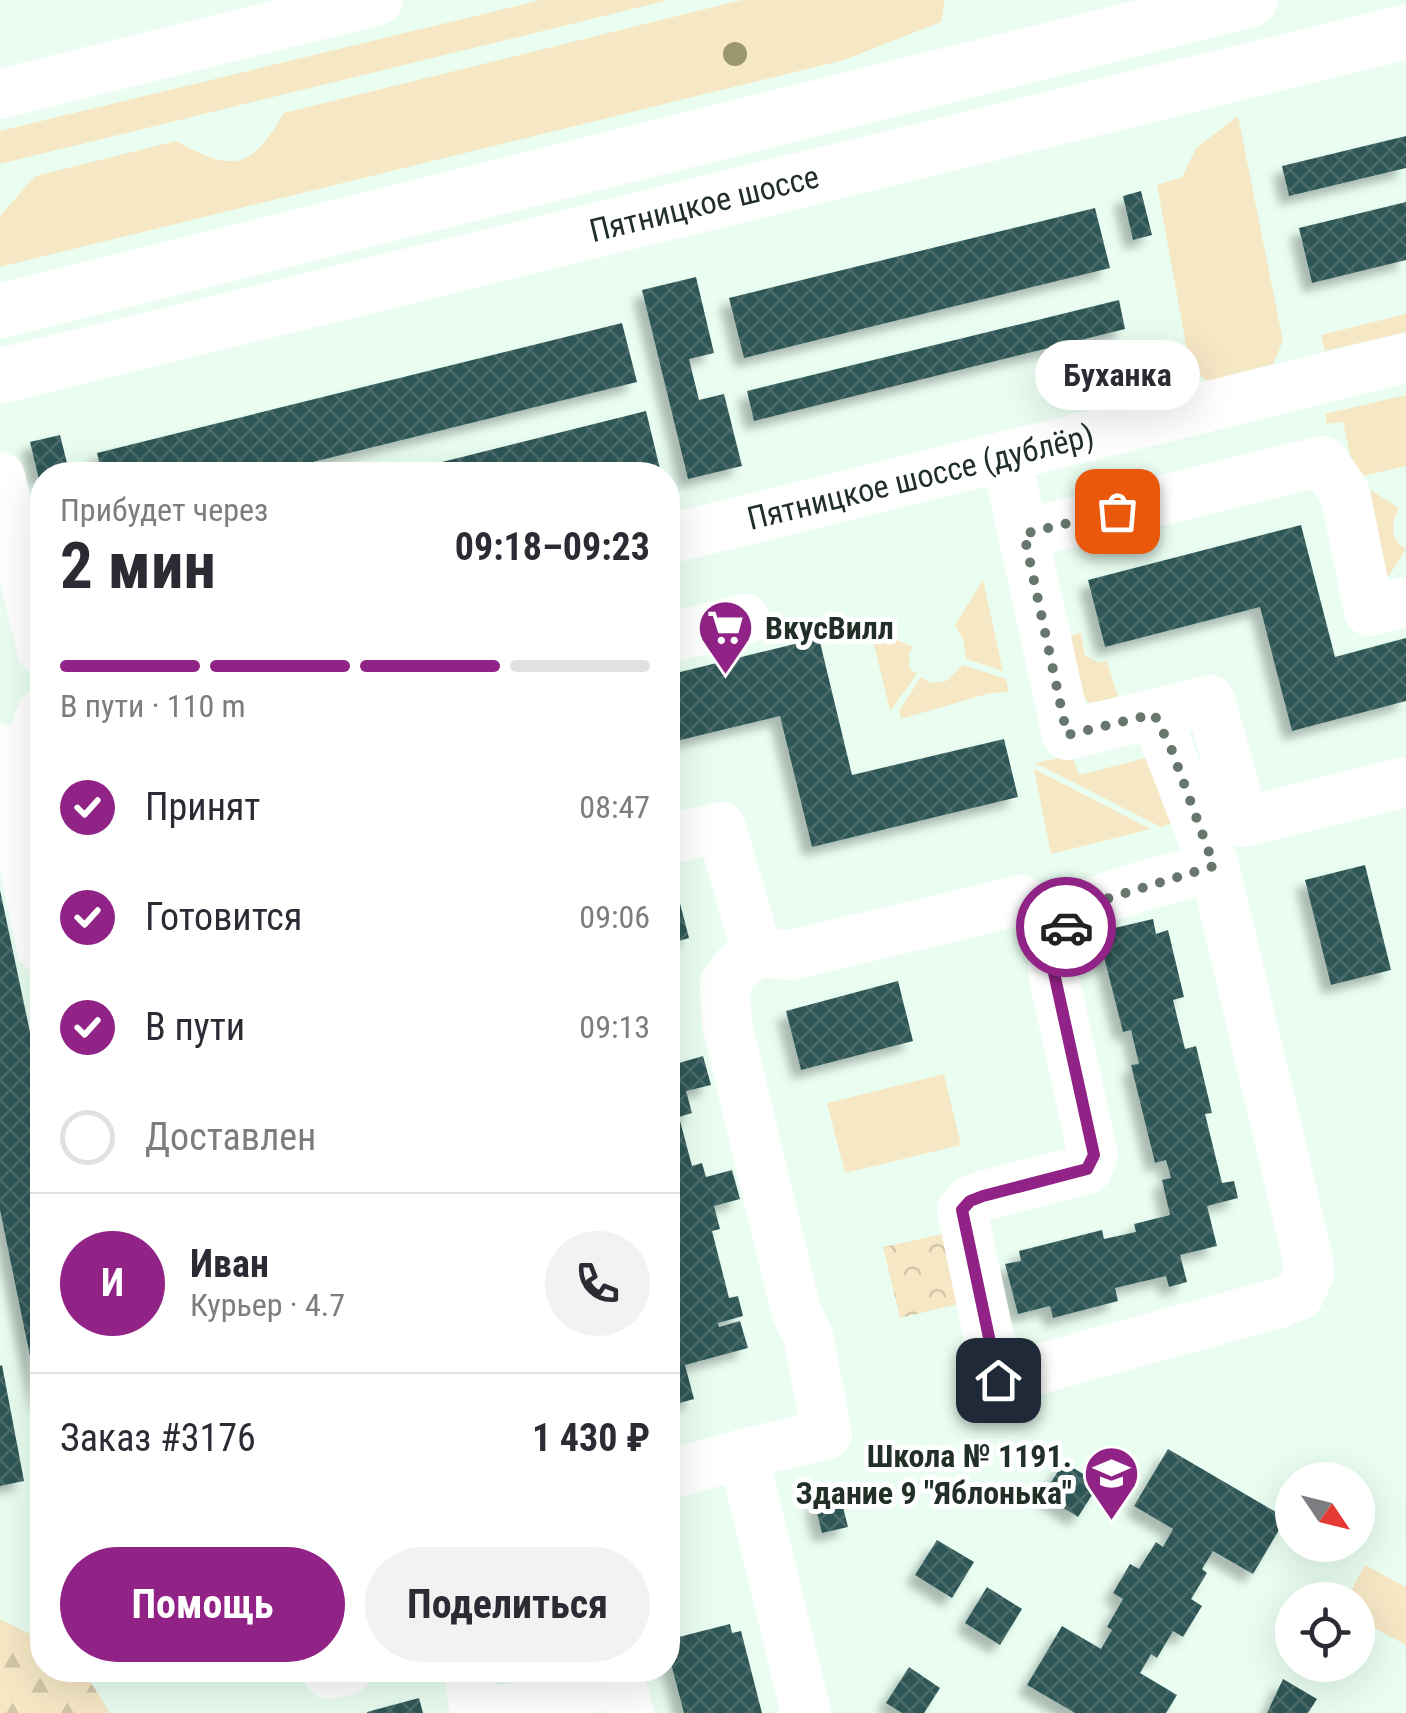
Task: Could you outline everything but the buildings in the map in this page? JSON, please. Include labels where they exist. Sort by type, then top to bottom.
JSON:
[{"type":"main road","name":"Пятницкое шоссе","points":[[0,311],[1250,0]]},
{"type":"main road","name":"Пятницкое шоссе","points":[[8,385],[1406,32]]},
{"type":"street","points":[[0,94],[378,0]]},
{"type":"street","name":"Пятницкое шоссе (дублёр)","points":[[680,537],[1406,358]]},
{"type":"street","points":[[1006,456],[1067,735],[1210,700],[1244,822],[1406,782]]},
{"type":"street","points":[[1024,534],[1322,461],[1346,493],[1369,611],[1406,602]]},
{"type":"street","points":[[0,478],[30,601]]},
{"type":"street","points":[[680,635],[745,619]]},
{"type":"street","points":[[1154,714],[1171,748],[1214,866],[1309,1274],[1299,1295],[1279,1303],[998,1380],[962,1210],[970,1201],[983,1196],[1087,1169],[1094,1155],[1054,973],[1052,954],[1058,938],[1080,907],[1214,866]]},
{"type":"street","points":[[0,748],[30,891]]},
{"type":"street","points":[[680,836],[721,827],[757,952]]},
{"type":"street","points":[[680,1471],[826,1434],[808,1336],[796,1312],[727,1025],[725,983],[737,967],[757,952],[792,955],[1021,900]]},
{"type":"street","points":[[743,1454],[806,1713]]},
{"type":"street","points":[[470,1682],[475,1713]]},
{"type":"street","points":[[492,1713],[616,1682]]},
{"type":"street","points":[[620,1682],[629,1713]]},
{"type":"green space","points":[[541,0],[669,0],[0,164],[0,131]]},
{"type":"green space","points":[[742,0],[945,0],[941,22],[844,60],[0,267],[0,216],[35,176],[176,141],[212,158],[239,160],[261,146],[284,113]]},
{"type":"green space","points":[[1238,116],[1283,341],[1273,364],[1207,381],[1190,367],[1157,185],[1182,177],[1196,148]]},
{"type":"green space","points":[[1406,314],[1406,332],[1325,351],[1321,335]]},
{"type":"green space","points":[[1406,395],[1406,466],[1355,478],[1343,422],[1327,424],[1325,414]]},
{"type":"green space","points":[[1361,484],[1399,508],[1393,530],[1406,549],[1378,593]]},
{"type":"green space","points":[[983,580],[1003,671],[966,659],[963,639],[955,625]]},
{"type":"green space","points":[[870,628],[913,647],[909,654],[910,669],[917,674],[890,711]]},
{"type":"green space","points":[[1081,633],[1085,655],[1099,663],[1107,661],[1118,697],[1090,703],[1085,700],[1068,637]]},
{"type":"green space","points":[[963,665],[1006,679],[1009,692],[990,693],[901,719],[899,711],[921,677],[930,683],[946,681]]},
{"type":"green space","points":[[1161,754],[1185,819],[1161,827],[1035,763],[1072,755],[1079,775]]},
{"type":"green space","points":[[1034,769],[1151,829],[1051,854]]},
{"type":"green space","points":[[944,1074],[961,1145],[845,1173],[827,1103]]},
{"type":"green space","points":[[943,1234],[959,1304],[900,1318],[883,1247]]},
{"type":"green space","points":[[1365,1565],[1406,1587],[1406,1645],[1375,1628],[1375,1582],[1356,1582]]},
{"type":"green space","points":[[0,1619],[30,1634],[30,1682],[91,1682],[110,1713],[0,1713]]},
{"type":"way so far","points":[[1066,927],[1080,907],[1214,866],[1171,748],[1154,714],[1067,735],[1024,534],[1117,511]]},
{"type":"place","name":"Буханка","points":[[1117,511]]},
{"type":"place","name":"ВкусВилл","points":[[726,677]]},
{"type":"place","name":"Школа № 1191. Здание 9 \"Яблонька\"","points":[[1111,1523]]},
{"type":"route","points":[[998,1380],[962,1210],[970,1201],[983,1196],[1087,1169],[1094,1155],[1054,973],[1052,954],[1066,927]]}]
